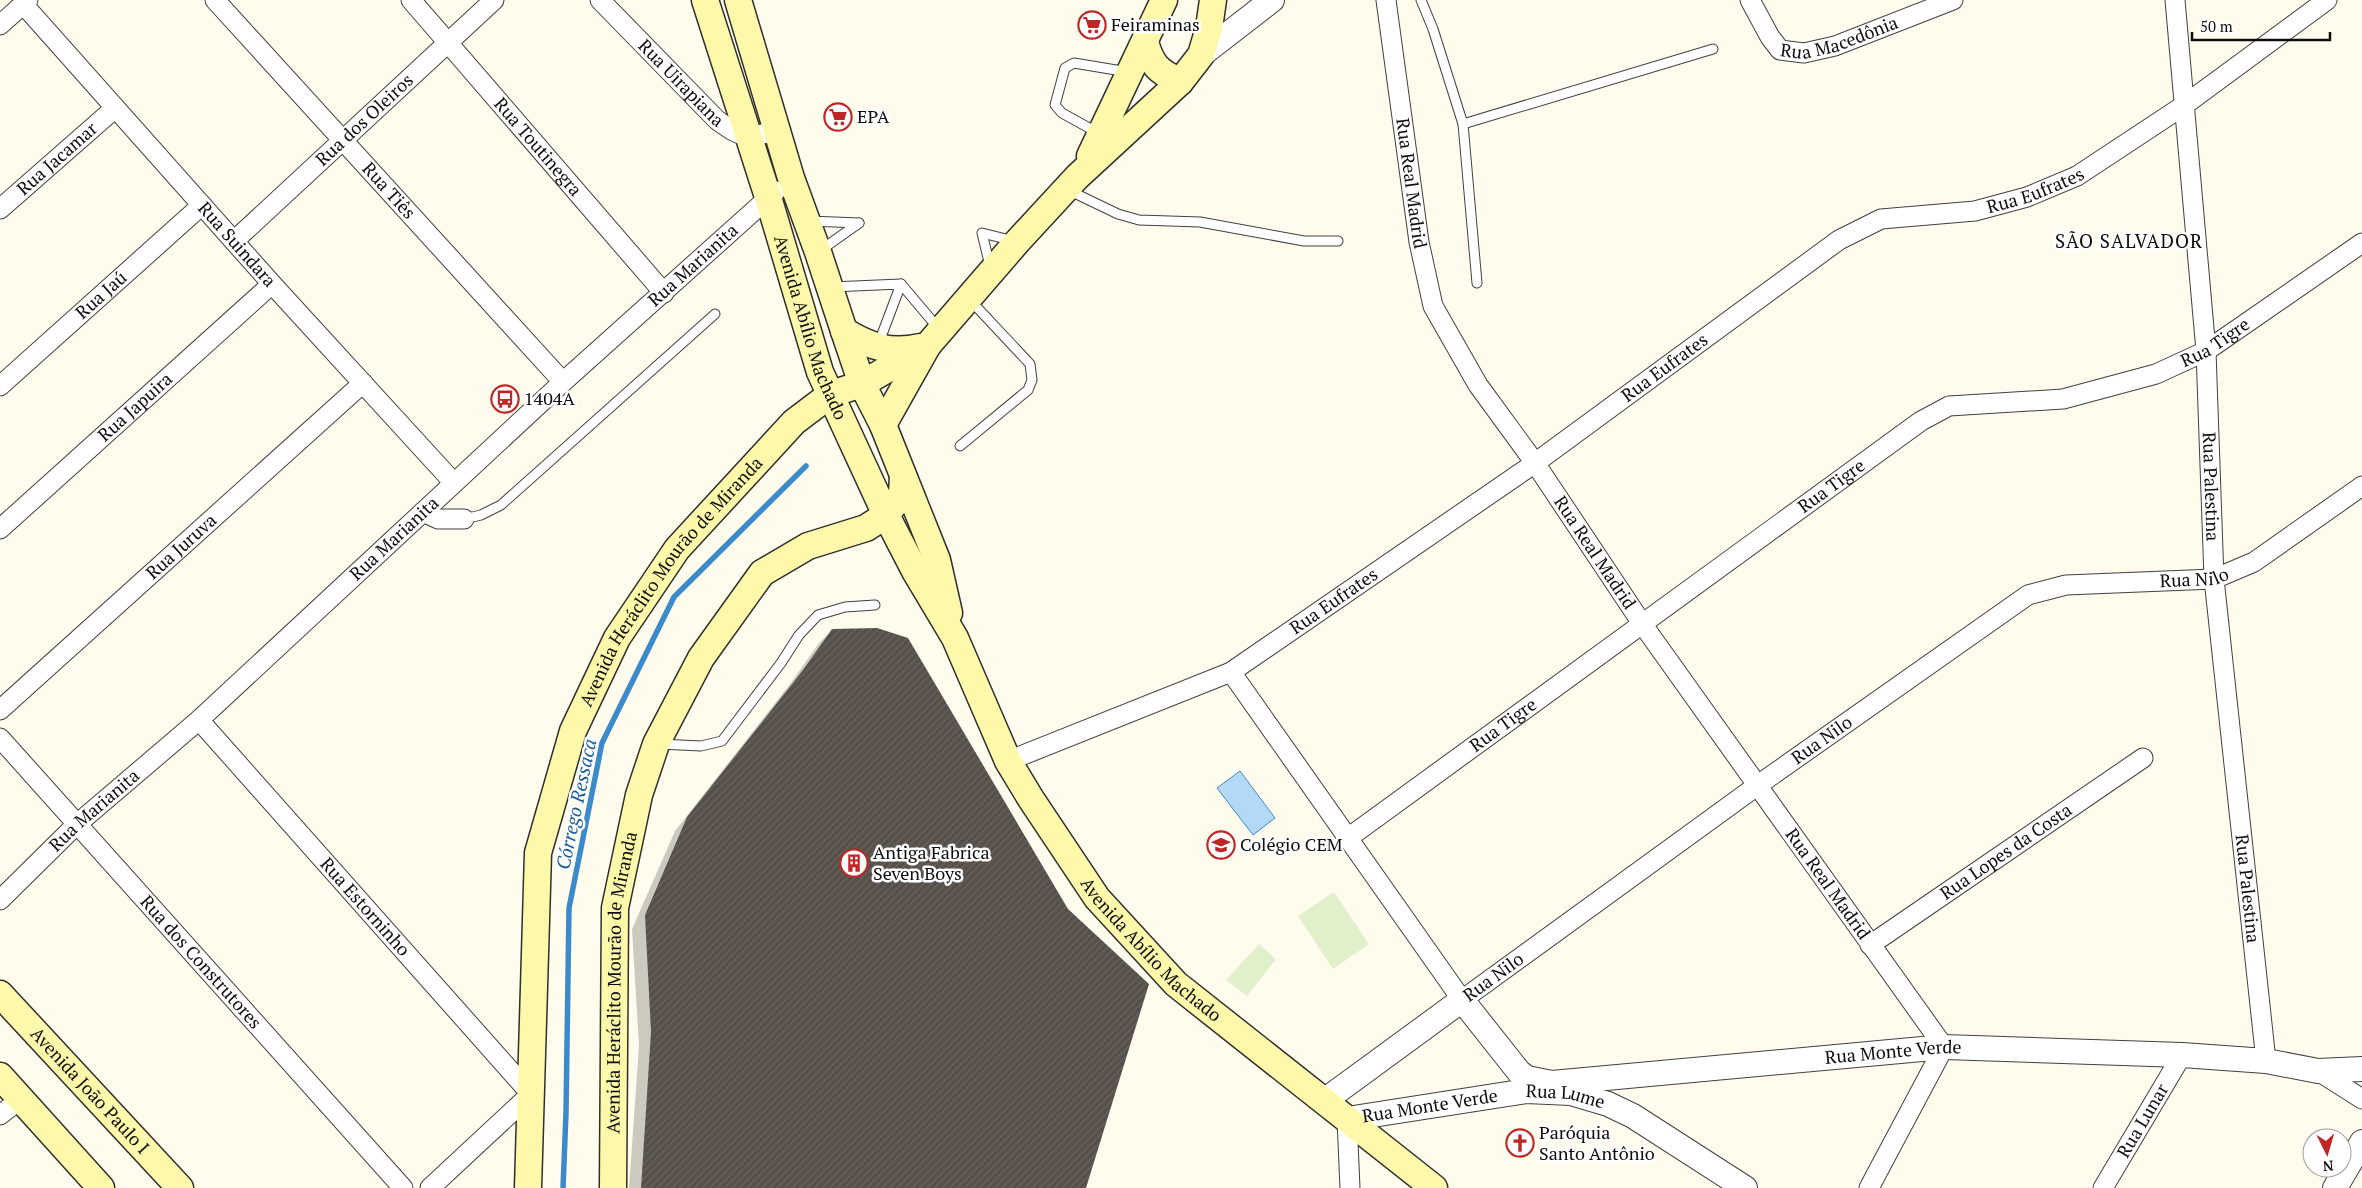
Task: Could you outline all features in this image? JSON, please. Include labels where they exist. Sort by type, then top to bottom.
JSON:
[{"type":"main road","name":"Avenida Abílio Machado","points":[[705,0],[826,383],[886,515],[915,571],[955,638],[1008,761],[1097,898],[1176,984],[1434,1188]]},
{"type":"main road","name":"Avenida Abílio Machado","points":[[738,0],[791,178],[862,384],[883,425],[937,560],[955,638]]},
{"type":"main road","points":[[1074,181],[1102,135],[1164,0]]},
{"type":"main road","points":[[883,425],[934,338],[1017,242],[1074,181],[1180,82],[1200,55],[1209,28],[1213,0]]},
{"type":"main road","points":[[1145,42],[1150,59],[1156,68],[1180,82]]},
{"type":"main road","points":[[844,332],[877,348],[891,350],[934,338]]},
{"type":"main road","name":"Avenida Heráclito Mourão de Miranda","points":[[528,1188],[538,853],[573,730],[617,638],[677,548],[794,422],[826,383],[862,384],[934,338]]},
{"type":"main road","name":"Avenida Heráclito Mourão de Miranda","points":[[613,1188],[614,908],[639,795],[656,744],[701,658],[762,573],[808,546],[866,528],[886,515],[902,494],[903,476]]},
{"type":"main road","name":"Avenida João Paulo I","points":[[0,994],[180,1188]]},
{"type":"main road","points":[[0,1076],[102,1188]]},
{"type":"street","name":"Rua Tiês","points":[[215,0],[563,382]]},
{"type":"street","name":"Rua Toutinegra","points":[[411,0],[664,293]]},
{"type":"street","name":"Rua dos Oleiros","points":[[234,242],[342,139],[494,0]]},
{"type":"street","name":"Rua Uirapiana","points":[[600,0],[718,120],[735,133],[749,137]]},
{"type":"street","points":[[1200,55],[1272,0]]},
{"type":"street","name":"Rua Real Madrid","points":[[1386,0],[1419,242],[1433,306],[1478,385],[1534,463],[1643,625],[1944,1047]]},
{"type":"street","name":"Rua Macedônia","points":[[1750,0],[1770,37],[1780,50],[1804,54],[1836,46],[1953,0]]},
{"type":"street","name":"Rua Palestina","points":[[2175,0],[2206,351],[2214,579],[2266,1061]]},
{"type":"street","name":"Rua Eufrates","points":[[1008,761],[1232,672],[1534,463],[1839,240],[1881,219],[1974,211],[2027,197],[2077,176],[2183,106],[2327,0]]},
{"type":"street","points":[[0,25],[26,2]]},
{"type":"street","name":"Rua Suindara","points":[[26,2],[114,109],[454,483]]},
{"type":"street","name":"Rua Jacamar","points":[[0,209],[114,109]]},
{"type":"street","points":[[749,137],[776,131]]},
{"type":"street","name":"Rua Marianita","points":[[0,900],[76,825],[198,720],[563,382],[791,178]]},
{"type":"street","name":"Rua Jaú","points":[[0,386],[202,205]]},
{"type":"street","name":"Rua Tigre","points":[[1348,838],[1922,421],[1949,406],[2063,399],[2156,374],[2206,351],[2362,243]]},
{"type":"street","name":"Rua Japuira","points":[[0,529],[272,284]]},
{"type":"street","name":"Rua Juruva","points":[[0,710],[363,383]]},
{"type":"street","name":"Rua Nilo","points":[[1324,1101],[1758,785],[2028,595],[2066,585],[2214,579],[2254,562],[2362,486]]},
{"type":"street","points":[[423,512],[438,519],[464,519]]},
{"type":"street","points":[[1232,672],[1462,1000]]},
{"type":"street","name":"Rua Estorninho","points":[[198,720],[531,1094]]},
{"type":"street","name":"Rua dos Construtores","points":[[0,738],[403,1188]]},
{"type":"street","name":"Rua Lopes da Costa","points":[[1870,945],[2143,758]]},
{"type":"street","name":"Rua Monte Verde","points":[[1462,1000],[1519,1072],[1527,1078],[1552,1082],[1944,1047],[2182,1055],[2266,1061],[2318,1071],[2362,1069]]},
{"type":"street","points":[[1869,1188],[1944,1047]]},
{"type":"street","name":"Rua Lunar","points":[[2103,1188],[2182,1055]]},
{"type":"street","points":[[2318,1071],[2362,1099]]},
{"type":"street","name":"Rua Lume","points":[[1512,1094],[1541,1091],[1571,1093],[1608,1104],[1633,1116],[1745,1188]]},
{"type":"street","points":[[430,1188],[531,1094]]},
{"type":"street","name":"Rua Monte Verde","points":[[1347,1119],[1512,1094]]},
{"type":"street","points":[[0,1116],[22,1098]]},
{"type":"street","points":[[1347,1119],[1350,1188]]},
{"type":"street","points":[[2335,1188],[2362,1142]]},
{"type":"lane","points":[[1422,0],[1463,124],[1477,283]]},
{"type":"lane","points":[[1463,124],[1713,49]]},
{"type":"lane","points":[[1102,135],[1062,113],[1055,105],[1065,68],[1074,63],[1130,72]]},
{"type":"lane","points":[[1074,181],[1118,214],[1139,220],[1200,222],[1304,242],[1338,241]]},
{"type":"lane","points":[[807,221],[859,223],[818,252]]},
{"type":"lane","points":[[828,287],[901,284]]},
{"type":"lane","points":[[901,284],[934,338]]},
{"type":"lane","points":[[877,348],[901,284]]},
{"type":"lane","points":[[960,446],[1028,390],[1032,380],[1030,364],[969,298]]},
{"type":"lane","points":[[464,519],[481,515],[501,505],[715,314]]},
{"type":"lane","points":[[656,744],[701,746],[722,741],[781,663],[799,635],[818,615],[845,607],[874,605]]},
{"type":"green space","points":[[1334,892],[1369,944],[1333,969],[1298,916]]},
{"type":"green space","points":[[1259,944],[1276,959],[1247,996],[1226,980]]},
{"type":"water","points":[[1240,771],[1275,818],[1253,835],[1217,788]]},
{"type":"building","name":"Antiga Fabrica Seven Boys","points":[[877,628],[908,638],[1068,909],[1149,984],[1086,1188],[641,1188],[651,1032],[645,915],[687,817],[803,670],[832,629]]},
{"type":"waterway","name":"Córrego Ressaca","points":[[563,1188],[569,908],[602,743],[674,597],[806,466]]},
{"type":"place","name":"Feiraminas","points":[[1092,25]]},
{"type":"place","name":"EPA","points":[[838,117]]},
{"type":"place","name":"1404A","points":[[505,399]]},
{"type":"place","name":"Colégio CEM","points":[[1221,845]]},
{"type":"place","name":"Antiga Fabrica Seven Boys","points":[[854,863]]},
{"type":"place","name":"Paróquia Santo Antônio","points":[[1520,1143]]},
{"type":"district","name":"SÃO SALVADOR","points":[[2129,241]]}]
